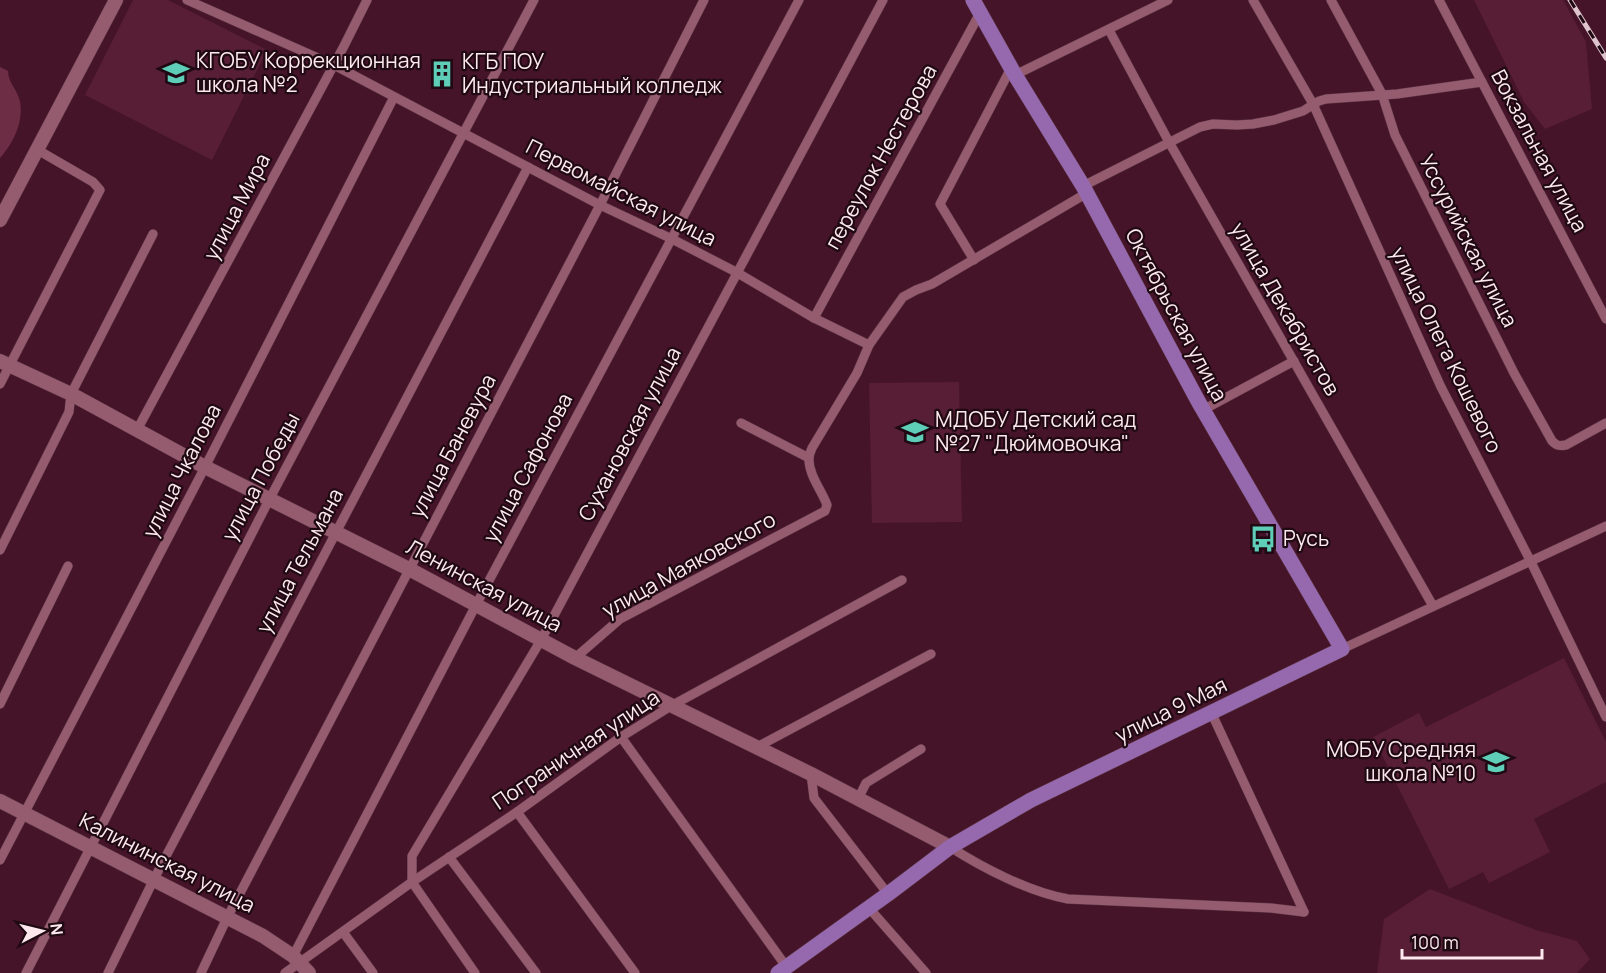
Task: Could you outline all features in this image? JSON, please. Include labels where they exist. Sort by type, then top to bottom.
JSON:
[{"type":"main road","points":[[0,220],[116,0]]},
{"type":"main road","name":"Октябрьская улица","points":[[977,7],[1085,189],[1203,410],[1342,649]]},
{"type":"main road","name":"Ленинская улица","points":[[5,363],[71,394],[269,500],[408,569],[671,706],[811,774],[950,847]]},
{"type":"main road","name":"улица 9 Мая","points":[[785,971],[950,847],[1031,800],[1342,649]]},
{"type":"main road","name":"Калининская улица","points":[[0,801],[262,936],[296,959],[309,973]]},
{"type":"street","name":"Первомайская улица","points":[[187,0],[334,64],[600,205],[736,272],[814,318],[869,345]]},
{"type":"street","name":"улица Мира","points":[[137,430],[367,0]]},
{"type":"street","name":"улица Победы","points":[[26,973],[269,500],[534,0]]},
{"type":"street","name":"улица Баневура","points":[[201,973],[227,918],[600,205],[704,0]]},
{"type":"street","name":"улица Сафонова","points":[[296,959],[476,605],[799,0]]},
{"type":"street","name":"Сухановская улица","points":[[412,882],[412,856],[541,640],[883,0]]},
{"type":"street","points":[[974,260],[940,204],[1013,71],[1109,30],[1168,0]]},
{"type":"street","name":"улица Олега Кошевого","points":[[1253,0],[1313,104],[1441,387],[1531,562],[1606,717]]},
{"type":"street","name":"Уссурийская улица","points":[[1331,0],[1382,94],[1395,135],[1514,373],[1552,441],[1556,445],[1566,445],[1606,423]]},
{"type":"street","name":"Вокзальная улица","points":[[1439,0],[1606,319]]},
{"type":"street","name":"переулок Нестерова","points":[[814,318],[977,7]]},
{"type":"street","name":"улица Декабристов","points":[[1109,30],[1169,142],[1433,606]]},
{"type":"street","points":[[741,423],[809,458],[812,448],[856,374],[869,345],[903,297],[932,284],[974,260],[1085,189],[1169,142],[1206,125],[1253,124],[1274,120],[1303,111],[1326,99],[1397,94],[1482,82]]},
{"type":"street","name":"улица Чкалова","points":[[0,860],[205,467],[393,97]]},
{"type":"street","points":[[0,384],[5,363],[100,190],[93,182],[36,149]]},
{"type":"street","name":"улица Тельмана","points":[[108,973],[154,879],[334,533],[528,167]]},
{"type":"street","points":[[0,550],[69,412],[71,394],[153,234]]},
{"type":"street","points":[[1203,410],[1294,361]]},
{"type":"street","name":"улица Маяковского","points":[[575,657],[620,619],[825,511],[827,505],[824,495],[814,479],[809,458]]},
{"type":"street","name":"улица 9 Мая","points":[[1342,649],[1606,526]]},
{"type":"street","points":[[0,704],[68,566]]},
{"type":"street","name":"Пограничная улица","points":[[285,973],[296,959],[343,932],[621,737],[671,706],[902,580]]},
{"type":"street","points":[[757,747],[931,654]]},
{"type":"street","points":[[950,847],[1006,877],[1051,896],[1068,899],[1271,908],[1304,912],[1212,714]]},
{"type":"street","points":[[621,737],[785,971]]},
{"type":"street","points":[[858,799],[866,783],[921,749]]},
{"type":"street","points":[[811,774],[814,798],[888,894]]},
{"type":"street","points":[[517,812],[634,973]]},
{"type":"street","points":[[449,857],[536,973]]},
{"type":"street","points":[[412,882],[476,973]]},
{"type":"street","points":[[868,908],[926,973]]},
{"type":"street","points":[[343,932],[373,973]]},
{"type":"shaded area","name":"КГОБУ Коррекционная школа №2","points":[[133,0],[168,0],[267,50],[212,160],[85,95]]},
{"type":"shaded area","points":[[1474,0],[1563,0],[1586,42],[1592,109],[1545,129],[1524,102]]},
{"type":"shaded area","points":[[0,67],[8,71],[21,109],[16,132],[0,158]]},
{"type":"shaded area","name":"МДОБУ Детский сад №27 \"Дюймовочка\"","points":[[959,382],[962,522],[872,523],[869,383]]},
{"type":"shaded area","name":"МОБУ Средняя школа №10","points":[[1564,658],[1606,742],[1606,782],[1534,819],[1550,852],[1489,883],[1483,872],[1449,889],[1373,737],[1419,713],[1426,727]]},
{"type":"shaded area","points":[[1430,889],[1536,930],[1577,941],[1590,959],[1577,973],[1377,973],[1384,919]]},
{"type":"railway","points":[[1570,0],[1606,58]]},
{"type":"place","name":"КГОБУ Коррекционная школа №2","points":[[176,73]]},
{"type":"place","name":"КГБ ПОУ Индустриальный колледж","points":[[442,74]]},
{"type":"place","name":"МДОБУ Детский сад №27 \"Дюймовочка\"","points":[[915,432]]},
{"type":"place","name":"Русь","points":[[1263,539]]},
{"type":"place","name":"МОБУ Средняя школа №10","points":[[1496,762]]}]
